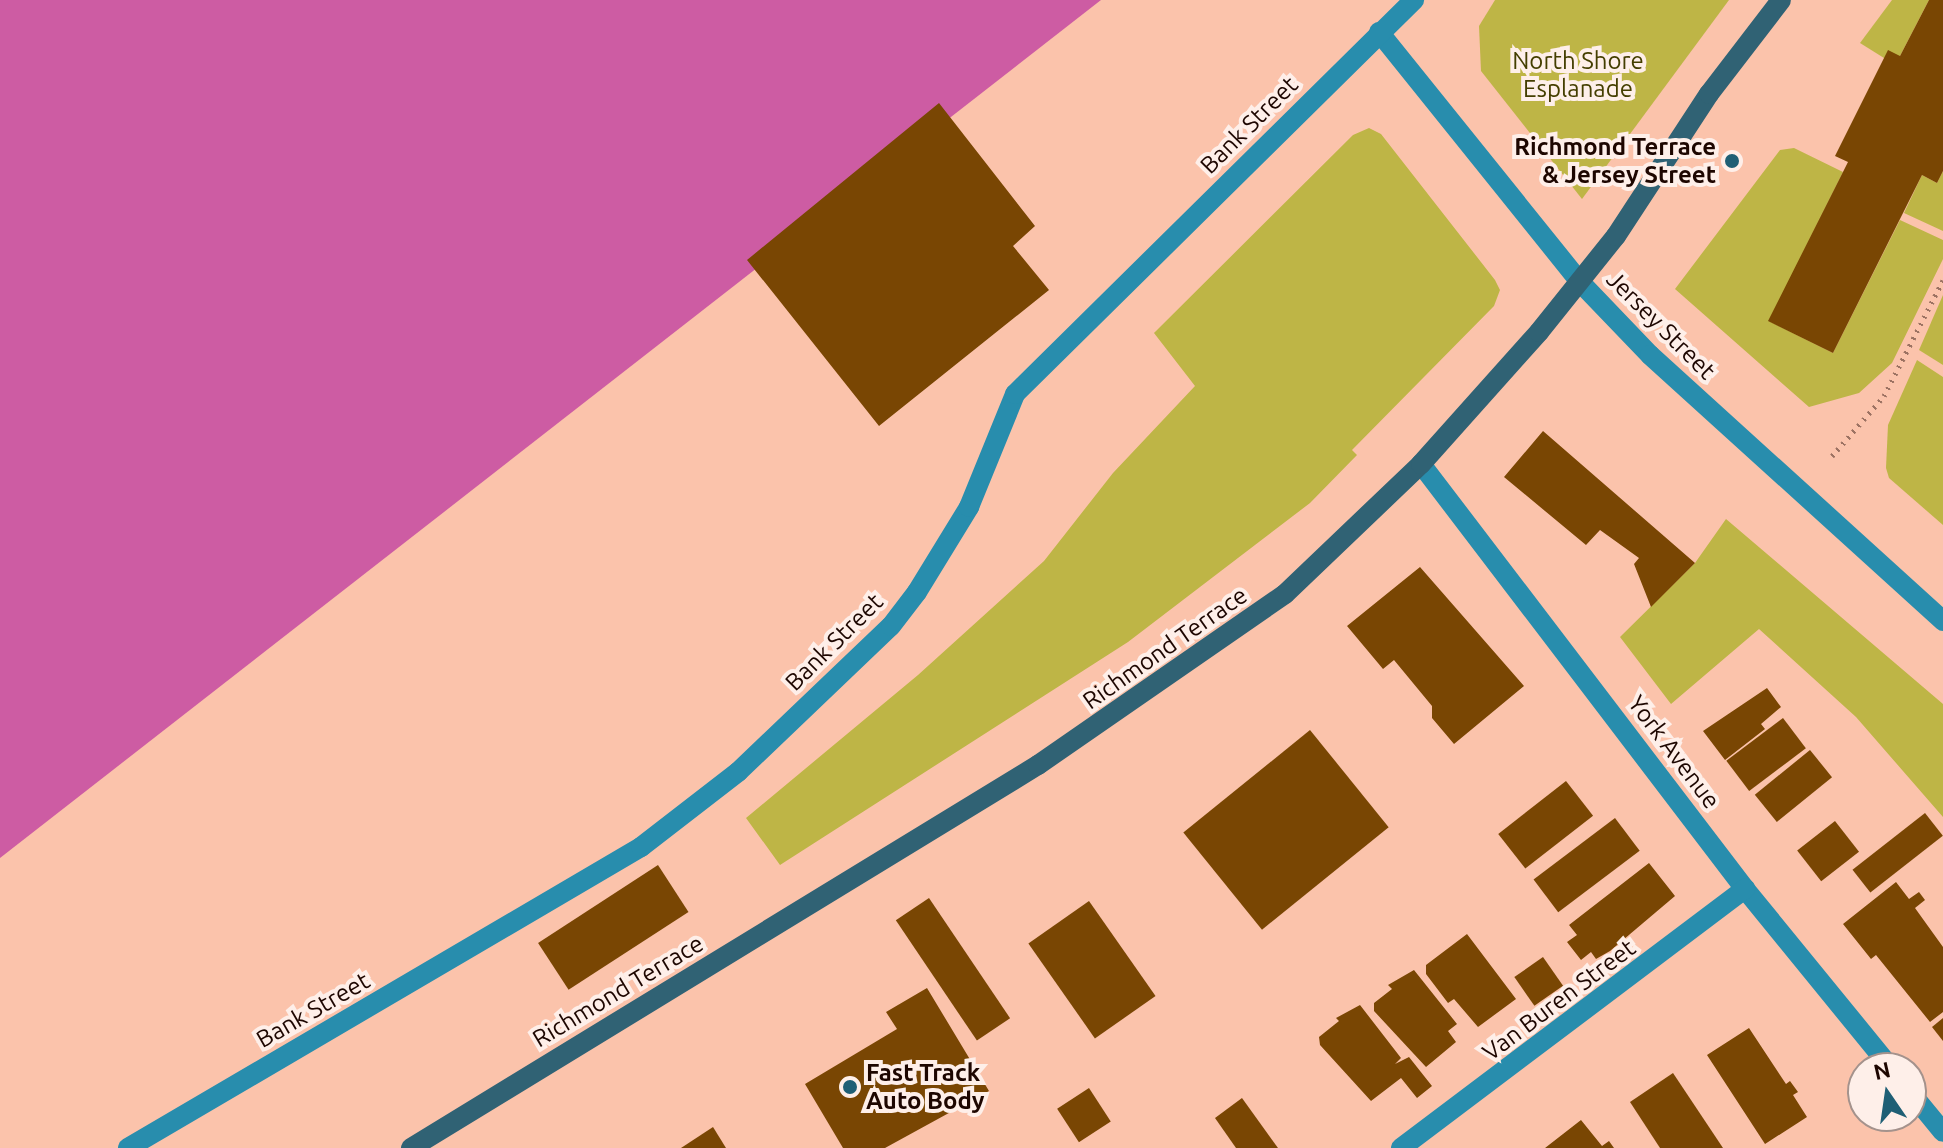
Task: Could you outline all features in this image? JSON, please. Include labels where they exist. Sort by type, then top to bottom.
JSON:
[{"type":"main road","name":"Richmond Terrace","points":[[411,1148],[1152,690],[1285,594],[1421,464],[1580,282],[1709,94],[1781,0]]},
{"type":"street","name":"Bank Street","points":[[128,1148],[641,847],[738,772],[891,626],[917,592],[969,507],[1015,394],[1414,0]]},
{"type":"street","name":"Jersey Street","points":[[1379,32],[1580,282],[1650,355],[1943,621]]},
{"type":"street","name":"York Avenue","points":[[1421,464],[1745,889],[1878,1052]]},
{"type":"street","name":"Van Buren Street","points":[[1401,1148],[1745,889]]},
{"type":"street","points":[[1927,1112],[1943,1132]]},
{"type":"street","points":[[1937,1148],[1943,1144]]},
{"type":"path","points":[[1832,456],[1884,396],[1943,280]]},
{"type":"green space","name":"North Shore Esplanade","points":[[1495,0],[1729,0],[1582,199],[1481,71],[1479,26]]},
{"type":"green space","points":[[1892,0],[1929,0],[1900,56],[1884,58],[1860,43]]},
{"type":"green space","points":[[1369,128],[1381,134],[1495,280],[1500,290],[1494,306],[1352,450],[1357,455],[1310,503],[1128,642],[780,865],[746,818],[918,675],[1044,561],[1113,473],[1195,386],[1154,333],[1353,135]]},
{"type":"green space","points":[[1794,148],[1843,172],[1769,321],[1833,353],[1900,220],[1943,240],[1943,259],[1892,363],[1859,393],[1809,407],[1675,289],[1780,150]]},
{"type":"green space","points":[[1943,171],[1943,231],[1904,213],[1922,175],[1937,183]]},
{"type":"green space","points":[[1943,295],[1943,365],[1919,350]]},
{"type":"green space","points":[[1917,360],[1943,377],[1943,525],[1889,478],[1886,468],[1888,425]]},
{"type":"green space","points":[[1726,519],[1943,704],[1943,817],[1856,717],[1759,629],[1671,704],[1620,637],[1695,563]]},
{"type":"shaded area","points":[[0,0],[1101,0],[0,858]]},
{"type":"building","points":[[1929,0],[1943,0],[1943,171],[1937,183],[1922,175],[1833,353],[1768,321],[1848,162],[1835,156],[1888,50],[1900,56]]},
{"type":"building","points":[[939,103],[1035,226],[1013,246],[1049,290],[879,426],[747,260]]},
{"type":"building","points":[[1543,431],[1695,563],[1651,607],[1634,564],[1639,558],[1600,530],[1586,545],[1504,477]]},
{"type":"building","points":[[1420,567],[1524,686],[1454,744],[1432,718],[1432,706],[1394,660],[1383,669],[1347,626]]},
{"type":"building","points":[[1767,688],[1781,707],[1761,724],[1765,729],[1725,760],[1703,731]]},
{"type":"building","points":[[1783,718],[1806,748],[1749,791],[1726,761]]},
{"type":"building","points":[[1310,730],[1389,827],[1262,930],[1183,833]]},
{"type":"building","points":[[1810,750],[1832,777],[1777,822],[1755,795]]},
{"type":"building","points":[[1566,781],[1593,816],[1525,869],[1498,834]]},
{"type":"building","points":[[1925,813],[1943,836],[1870,892],[1853,870]]},
{"type":"building","points":[[1615,818],[1640,851],[1558,912],[1534,879]]},
{"type":"building","points":[[1835,821],[1859,852],[1821,881],[1797,851]]},
{"type":"building","points":[[1649,863],[1675,896],[1610,951],[1596,959],[1591,952],[1581,960],[1567,942],[1577,935],[1569,925]]},
{"type":"building","points":[[658,865],[688,912],[569,990],[538,943]]},
{"type":"building","points":[[1896,882],[1909,899],[1919,892],[1925,900],[1915,908],[1943,947],[1943,1012],[1930,1022],[1876,955],[1871,959],[1843,924]]},
{"type":"building","points":[[929,898],[1010,1018],[977,1041],[896,920]]},
{"type":"building","points":[[1089,901],[1156,996],[1095,1038],[1028,943]]},
{"type":"building","points":[[1467,934],[1516,999],[1478,1027],[1454,999],[1448,1003],[1426,974],[1426,965]]},
{"type":"building","points":[[1543,957],[1563,986],[1534,1006],[1514,977]]},
{"type":"building","points":[[1414,970],[1457,1024],[1448,1031],[1456,1042],[1426,1067],[1374,1011],[1374,1003],[1392,989],[1388,985]]},
{"type":"building","points":[[927,988],[989,1091],[885,1148],[843,1148],[805,1084],[897,1029],[886,1012]]},
{"type":"building","points":[[1360,1005],[1401,1058],[1395,1064],[1409,1057],[1432,1086],[1417,1098],[1401,1078],[1371,1101],[1320,1045],[1319,1037],[1339,1021],[1336,1018]]},
{"type":"building","points":[[1943,1018],[1943,1041],[1932,1027]]},
{"type":"building","points":[[1749,1028],[1786,1084],[1790,1081],[1798,1092],[1793,1095],[1807,1117],[1765,1144],[1707,1055]]},
{"type":"building","points":[[1673,1073],[1723,1148],[1660,1148],[1630,1102]]},
{"type":"building","points":[[1089,1088],[1111,1122],[1079,1142],[1057,1109]]},
{"type":"building","points":[[1242,1098],[1278,1148],[1236,1148],[1215,1118]]},
{"type":"building","points":[[1581,1120],[1602,1146],[1609,1141],[1614,1148],[1545,1148]]},
{"type":"building","points":[[713,1127],[726,1148],[681,1148]]},
{"type":"place","name":"Richmond Terrace & Jersey Street","points":[[1732,161]]},
{"type":"place","name":"Fast Track Auto Body","points":[[850,1087]]}]
